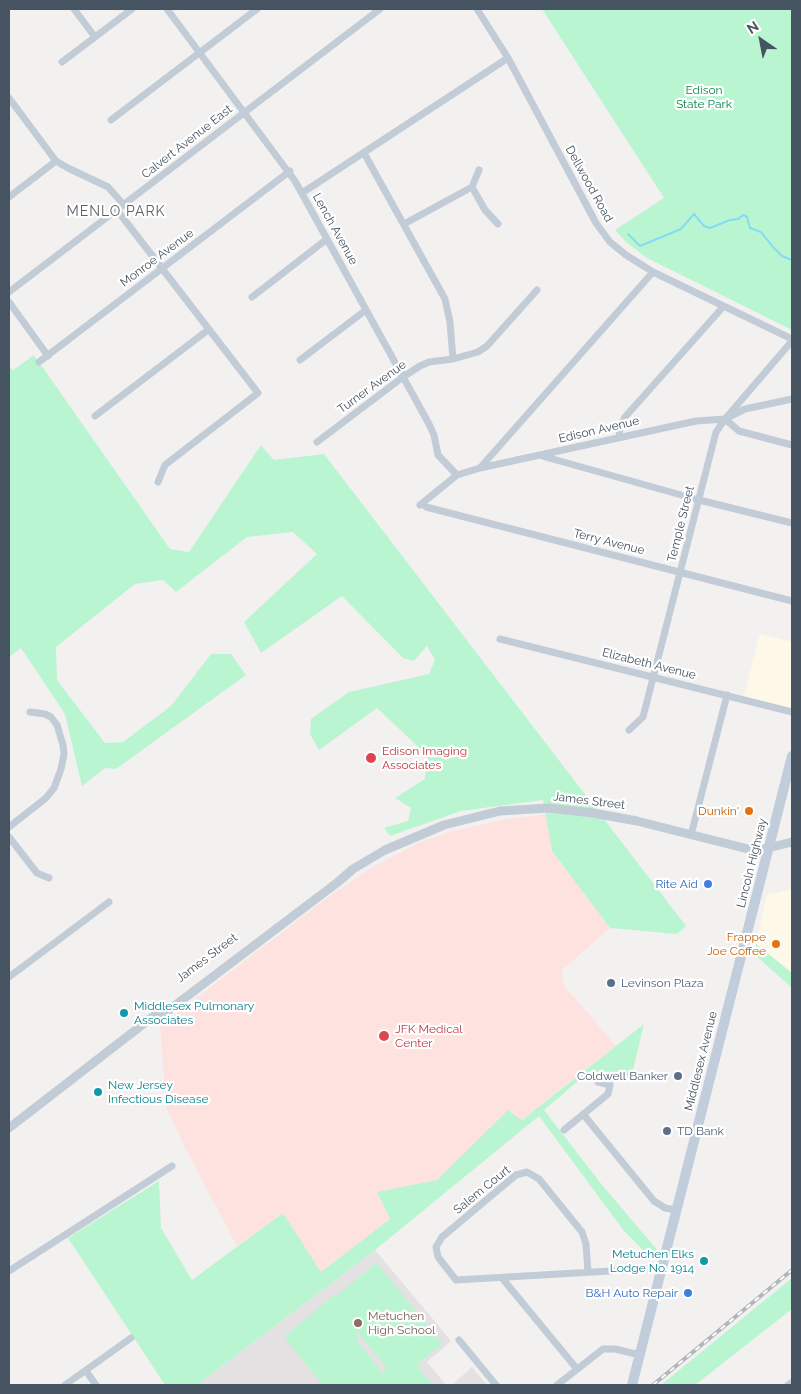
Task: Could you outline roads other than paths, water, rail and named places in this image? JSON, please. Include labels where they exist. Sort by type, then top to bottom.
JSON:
[{"type":"main road","name":"Lincoln Highway","points":[[736,977],[792,756]]},
{"type":"main road","name":"Middlesex Avenue","points":[[632,1385],[736,977]]},
{"type":"street","points":[[74,9],[95,37]]},
{"type":"street","points":[[62,62],[132,9]]},
{"type":"street","name":"Lench Avenue","points":[[167,9],[199,54],[290,172],[429,424],[434,435],[438,455],[457,475]]},
{"type":"street","points":[[111,120],[257,9]]},
{"type":"street","name":"Calvert Avenue East","points":[[9,292],[380,9]]},
{"type":"street","name":"Dellwood Road","points":[[478,9],[508,58],[603,233],[618,249],[653,272],[792,340]]},
{"type":"street","points":[[302,193],[508,58]]},
{"type":"street","points":[[9,98],[56,161],[108,187],[124,205]]},
{"type":"street","points":[[364,153],[445,299],[450,322],[453,359]]},
{"type":"street","points":[[9,198],[56,161]]},
{"type":"street","points":[[404,224],[472,187],[479,170]]},
{"type":"street","name":"Monroe Avenue","points":[[39,362],[290,172]]},
{"type":"street","points":[[472,187],[485,210],[498,224]]},
{"type":"street","points":[[117,210],[258,394],[165,465],[158,482]]},
{"type":"street","points":[[252,297],[328,239]]},
{"type":"street","points":[[480,468],[653,272]]},
{"type":"street","name":"Turner Avenue","points":[[317,442],[403,377],[429,362],[472,355],[487,346],[538,290]]},
{"type":"street","points":[[9,302],[48,356]]},
{"type":"street","points":[[619,437],[620,427],[625,418],[724,307]]},
{"type":"street","points":[[300,360],[366,310]]},
{"type":"street","points":[[95,416],[208,330]]},
{"type":"street","name":"Temple Street","points":[[628,730],[643,717],[716,432],[792,340]]},
{"type":"street","name":"Edison Avenue","points":[[421,504],[457,475],[480,468],[696,421],[725,419],[745,409],[792,398]]},
{"type":"street","points":[[725,419],[739,431],[792,445]]},
{"type":"street","points":[[540,456],[699,500],[792,523]]},
{"type":"street","name":"Terry Avenue","points":[[421,504],[426,507],[792,601]]},
{"type":"street","name":"Elizabeth Avenue","points":[[500,638],[792,712]]},
{"type":"street","points":[[691,835],[727,695]]},
{"type":"street","points":[[9,827],[46,798],[54,788],[61,770],[64,754],[56,725],[51,717],[45,714],[30,712]]},
{"type":"street","name":"James Street","points":[[9,1128],[152,1019],[158,1011],[344,870],[353,868],[385,850],[444,825],[500,811],[548,808],[574,810],[637,821],[756,851],[792,842]]},
{"type":"street","points":[[9,837],[37,873],[49,878]]},
{"type":"street","points":[[9,977],[109,902]]},
{"type":"street","points":[[564,1130],[608,1094],[610,1085],[598,1082]]},
{"type":"street","points":[[583,1114],[654,1201],[665,1208],[677,1208]]},
{"type":"street","points":[[9,1271],[172,1166]]},
{"type":"street","name":"Salem Court","points":[[502,1278],[456,1280],[438,1257],[436,1252],[438,1242],[516,1175],[527,1172],[539,1178],[582,1232],[586,1244],[588,1272]]},
{"type":"street","points":[[502,1278],[662,1268]]},
{"type":"street","points":[[502,1278],[576,1369]]},
{"type":"street","points":[[65,1385],[131,1338]]},
{"type":"street","points":[[459,1340],[496,1385]]},
{"type":"street","points":[[557,1385],[603,1349],[615,1349],[640,1354]]},
{"type":"street","points":[[86,1371],[96,1385]]},
{"type":"street","points":[[788,1385],[792,1382]]},
{"type":"waterway","points":[[628,234],[640,246],[681,229],[694,214],[704,226],[710,228],[738,219],[743,215],[747,217],[750,228],[761,232],[782,256],[792,260]]},
{"type":"railway","points":[[653,1385],[792,1270]]},
{"type":"place","name":"Edison Imaging Associates","points":[[371,758]]},
{"type":"place","name":"Dunkin'","points":[[749,811]]},
{"type":"place","name":"Rite Aid","points":[[708,884]]},
{"type":"place","name":"Frappe Joe Coffee","points":[[776,944]]},
{"type":"place","name":"Levinson Plaza","points":[[611,983]]},
{"type":"place","name":"Middlesex Pulmonary Associates","points":[[124,1013]]},
{"type":"place","name":"JFK Medical Center","points":[[384,1036]]},
{"type":"place","name":"Coldwell Banker","points":[[678,1076]]},
{"type":"place","name":"New Jersey Infectious Disease","points":[[98,1092]]},
{"type":"place","name":"TD Bank","points":[[667,1131]]},
{"type":"place","name":"Metuchen Elks Lodge No. 1914","points":[[704,1261]]},
{"type":"place","name":"B&H Auto Repair","points":[[688,1293]]},
{"type":"place","name":"Metuchen High School","points":[[358,1323]]},
{"type":"district","name":"MENLO PARK","points":[[116,212]]},
{"type":"park label","name":"Edison State Park","points":[[704,97]]}]
